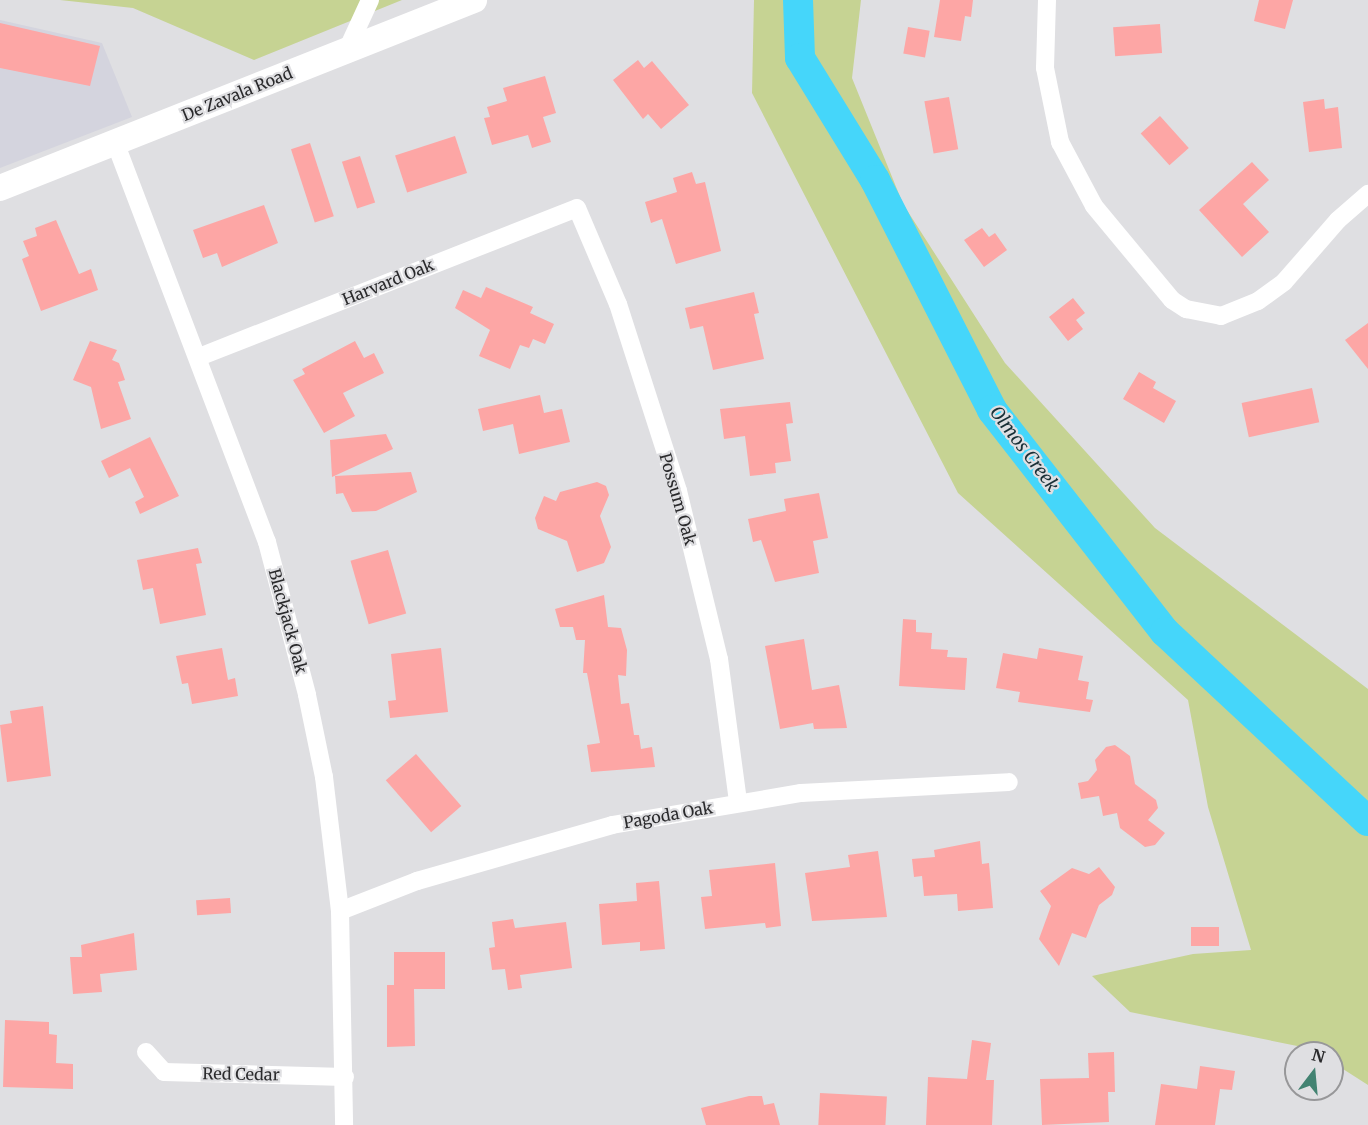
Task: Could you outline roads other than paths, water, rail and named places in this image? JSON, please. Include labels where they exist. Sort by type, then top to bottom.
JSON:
[{"type":"main road","name":"De Zavala Road","points":[[0,188],[474,0]]},
{"type":"street","points":[[347,50],[370,0]]},
{"type":"street","points":[[1047,0],[1045,68],[1060,142],[1094,206],[1172,300],[1186,309],[1221,316],[1258,301],[1284,282],[1338,220],[1368,194]]},
{"type":"street","name":"Blackjack Oak","points":[[115,142],[199,357],[288,614],[324,777],[340,911],[345,1077],[344,1125]]},
{"type":"street","name":"Harvard Oak","points":[[199,357],[577,208]]},
{"type":"street","name":"Possum Oak","points":[[577,208],[618,304],[678,491],[719,659],[738,802]]},
{"type":"street","name":"Pagoda Oak","points":[[340,911],[527,847],[612,825],[738,802],[863,788],[1009,783]]},
{"type":"street","name":"Red Cedar","points":[[146,1052],[164,1072],[345,1077]]},
{"type":"waterway","name":"Olmos Creek","points":[[798,0],[800,58],[875,180],[992,410],[1165,632],[1368,821]]}]
